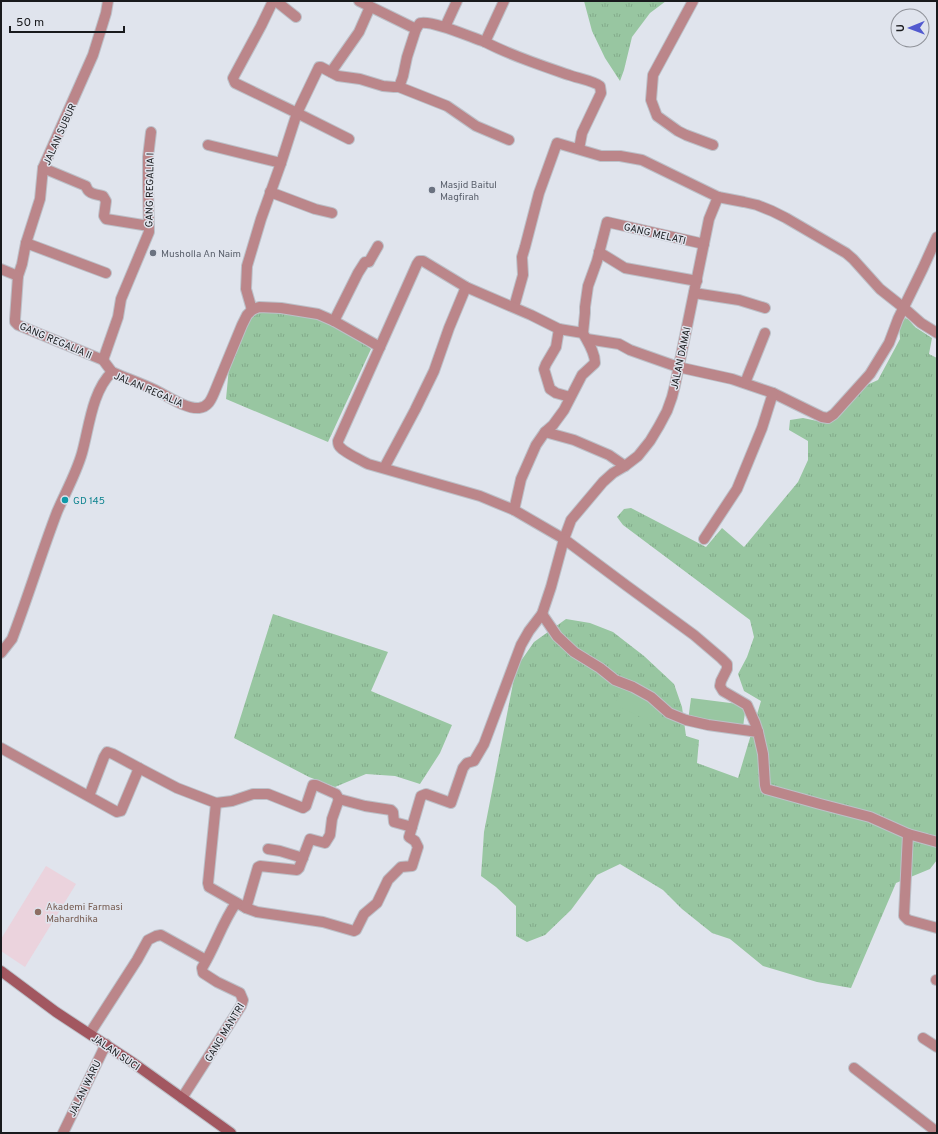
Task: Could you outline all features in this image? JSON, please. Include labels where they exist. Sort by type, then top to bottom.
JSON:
[{"type":"street","name":"JALAN SUBUR","points":[[18,276],[26,243],[40,199],[43,168],[93,55],[106,13],[108,1]]},
{"type":"street","points":[[296,17],[275,1],[233,78],[235,83],[349,139]]},
{"type":"street","points":[[359,1],[370,8],[416,29]]},
{"type":"street","points":[[445,27],[457,1]]},
{"type":"street","points":[[485,42],[504,1]]},
{"type":"street","points":[[692,1],[653,75],[651,100],[657,116],[662,120],[686,135],[713,145]]},
{"type":"street","points":[[332,72],[359,32],[370,8]]},
{"type":"street","points":[[399,86],[416,29],[420,23],[425,22],[438,24],[485,42],[530,62],[600,86],[601,93],[582,133],[578,149]]},
{"type":"street","points":[[380,347],[334,321],[318,314],[281,308],[259,307],[252,310],[246,289],[247,266],[270,192],[298,113],[319,67],[338,76],[360,79],[383,86],[399,86],[447,106],[476,126],[509,140]]},
{"type":"street","name":"GANG REGALIA I","points":[[103,360],[118,317],[121,299],[149,232],[148,156],[151,132]]},
{"type":"street","points":[[514,307],[524,275],[522,257],[524,247],[539,192],[557,143],[601,156],[620,156],[642,160],[718,197],[757,206],[786,218],[846,253],[880,290],[922,324],[937,333]]},
{"type":"street","points":[[208,145],[281,163]]},
{"type":"street","points":[[43,168],[86,186],[90,193],[103,196],[106,201],[104,216],[106,219],[149,226]]},
{"type":"street","points":[[270,192],[315,209],[332,213]]},
{"type":"street","name":"JALAN DAMAI","points":[[412,827],[421,796],[426,794],[450,803],[463,768],[467,763],[474,761],[484,744],[521,645],[529,631],[542,614],[564,538],[571,520],[612,473],[625,466],[638,456],[659,426],[667,411],[672,397],[709,219],[718,197]]},
{"type":"street","name":"GANG MELATI","points":[[599,252],[607,222],[704,244]]},
{"type":"street","points":[[937,237],[898,319],[889,343],[870,374],[834,414],[828,418],[822,417],[773,393],[745,383],[678,367],[630,350],[619,344],[559,328],[466,287],[419,261],[338,441],[340,448],[368,464],[480,496],[514,510],[564,538],[694,635],[727,664],[727,669],[720,686],[724,691],[747,705],[758,732],[763,754],[766,789],[870,817],[908,834],[937,842]]},
{"type":"street","points":[[26,243],[106,273]]},
{"type":"street","points":[[334,321],[358,273],[365,262],[369,262],[378,246]]},
{"type":"street","points":[[514,510],[521,480],[536,445],[564,410],[582,375],[595,363],[592,348],[585,336],[585,307],[588,286],[599,252],[625,268],[697,281]]},
{"type":"street","points":[[1,269],[18,276]]},
{"type":"street","name":"GANG REGALIA II","points":[[18,276],[15,322],[24,328],[103,360],[112,372]]},
{"type":"street","points":[[384,468],[434,371],[449,328],[466,287]]},
{"type":"street","points":[[694,294],[739,300],[765,308]]},
{"type":"street","name":"JALAN REGALIA","points":[[1,653],[12,639],[57,512],[81,454],[91,413],[107,377],[112,372],[181,404],[200,408],[206,406],[214,393],[242,325],[252,310]]},
{"type":"street","points":[[559,328],[556,347],[544,369],[550,389],[556,393],[570,396]]},
{"type":"street","points":[[745,383],[765,333]]},
{"type":"street","points":[[704,539],[737,489],[762,428],[773,393]]},
{"type":"street","points":[[546,432],[574,440],[609,455],[625,466]]},
{"type":"street","points":[[542,614],[557,636],[574,652],[600,668],[615,680],[633,687],[651,697],[669,713],[686,720],[708,725],[758,732]]},
{"type":"street","points":[[1,748],[117,812],[122,811],[140,768]]},
{"type":"street","points":[[89,796],[107,752],[177,788],[216,803],[253,794],[268,794],[302,808],[306,806],[313,785],[316,785],[336,794],[339,799],[365,806],[391,810],[393,812],[394,822],[412,827],[409,837],[415,841],[418,847],[412,866],[401,867],[388,880],[377,903],[364,914],[355,931],[323,922],[257,912],[236,903],[209,887],[208,883],[216,803]]},
{"type":"street","points":[[246,908],[258,867],[297,870],[310,839],[325,843],[330,835],[332,819],[339,799]]},
{"type":"street","points":[[908,834],[904,916],[908,920],[937,928]]},
{"type":"street","points":[[268,849],[303,858]]},
{"type":"street","points":[[90,1033],[137,960],[148,940],[161,935],[206,960],[228,915],[236,903]]},
{"type":"street","name":"GANG MANTRI","points":[[182,1098],[241,1006],[243,1000],[240,993],[217,982],[203,973],[202,968],[206,960]]},
{"type":"street","name":"JALAN SUCI","points":[[1,972],[56,1012],[106,1044],[231,1133]]},
{"type":"street","points":[[923,1038],[937,1047]]},
{"type":"street","name":"JALAN WARU","points":[[63,1133],[106,1044]]},
{"type":"street","points":[[854,1068],[937,1132]]},
{"type":"shaded area","name":"Akademi Farmasi Mahardhika","points":[[46,866],[76,884],[25,967],[1,951],[1,939]]},
{"type":"green space","points":[[584,1],[666,1],[650,13],[632,37],[620,81],[605,58],[592,31]]},
{"type":"green space","points":[[253,306],[318,317],[355,336],[371,349],[328,442],[226,399],[229,367]]},
{"type":"green space","points":[[902,317],[908,319],[915,327],[932,338],[929,354],[937,358],[937,860],[930,869],[896,883],[851,988],[817,982],[763,966],[730,939],[712,933],[682,909],[663,890],[620,864],[597,875],[571,910],[545,935],[527,942],[516,936],[516,906],[496,887],[481,876],[484,832],[516,668],[534,642],[566,619],[590,623],[613,632],[644,656],[674,684],[682,707],[686,736],[699,740],[697,763],[738,778],[761,701],[744,691],[738,674],[747,657],[754,637],[750,620],[623,525],[617,517],[624,509],[631,508],[706,547],[722,528],[744,547],[798,482],[808,460],[808,441],[789,430],[790,420],[803,418],[822,422],[860,388],[878,380],[900,339],[899,324]]},
{"type":"green space","points":[[273,614],[388,652],[371,691],[452,725],[440,753],[420,784],[395,776],[366,774],[335,787],[309,777],[234,738]]},
{"type":"green space","points":[[623,687],[655,703],[646,720],[615,704]]},
{"type":"green space","points":[[691,698],[746,705],[743,727],[688,721]]},
{"type":"place","name":"Masjid Baitul Magfirah","points":[[432,190]]},
{"type":"place","name":"Musholla An Naim","points":[[153,253]]},
{"type":"place","name":"GD 145","points":[[65,500]]},
{"type":"place","name":"Akademi Farmasi Mahardhika","points":[[38,912]]}]
